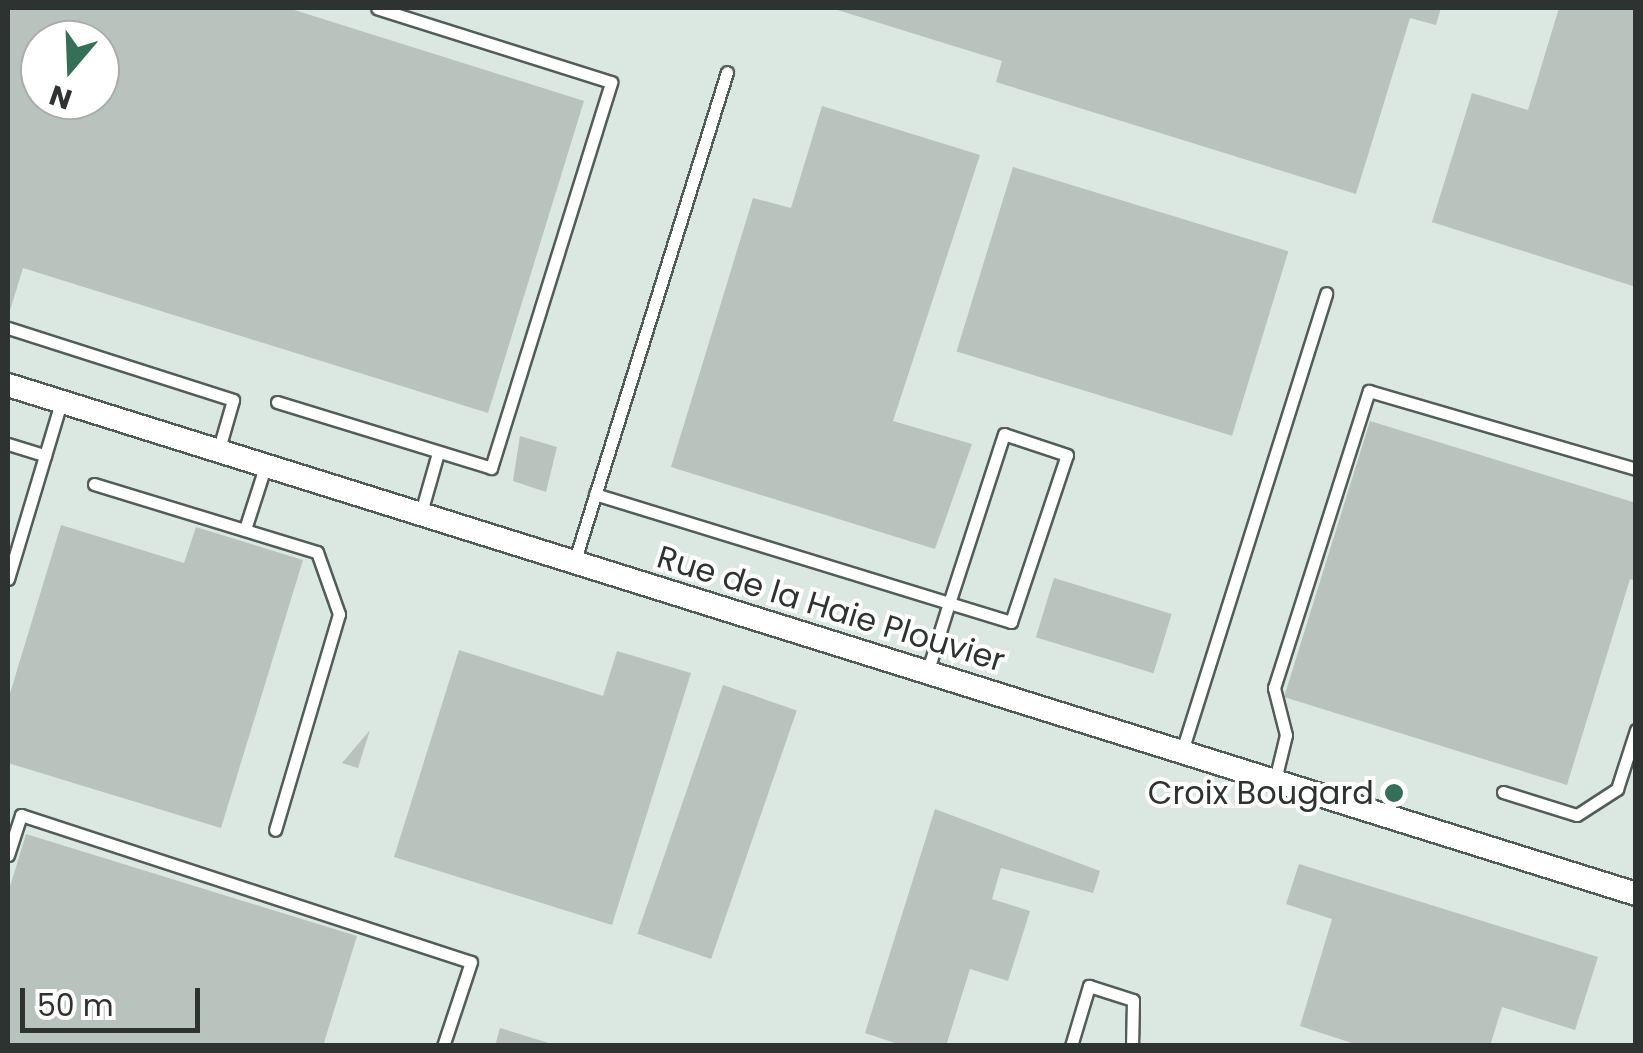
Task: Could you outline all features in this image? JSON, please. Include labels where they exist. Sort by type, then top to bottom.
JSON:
[{"type":"street","name":"Rue de la Haie Plouvier","points":[[8,386],[1636,894]]},
{"type":"lane","points":[[277,402],[491,468],[611,82],[377,8]]},
{"type":"lane","points":[[574,564],[726,72]]},
{"type":"lane","points":[[1182,751],[1326,293]]},
{"type":"lane","points":[[8,328],[233,400],[218,452]]},
{"type":"lane","points":[[1275,780],[1286,735],[1274,688],[1369,391],[1636,469]]},
{"type":"lane","points":[[8,579],[61,402]]},
{"type":"lane","points":[[595,494],[949,603],[1012,622],[1067,455],[1004,434],[949,603],[927,673]]},
{"type":"lane","points":[[8,444],[45,455]]},
{"type":"lane","points":[[420,516],[438,453]]},
{"type":"lane","points":[[246,526],[264,467]]},
{"type":"lane","points":[[94,484],[246,526],[317,552],[339,614],[275,830]]},
{"type":"lane","points":[[1502,792],[1577,815],[1618,789],[1636,730]]},
{"type":"lane","points":[[8,855],[21,815],[470,962],[443,1046]]},
{"type":"lane","points":[[1071,1046],[1089,986],[1133,1000],[1132,1046]]},
{"type":"building","points":[[8,8],[288,8],[584,101],[488,413],[23,268],[8,317]]},
{"type":"building","points":[[831,8],[1441,8],[1436,25],[1410,18],[1356,194],[996,82],[1002,61]]},
{"type":"building","points":[[1559,8],[1636,9],[1636,287],[1432,222],[1472,93],[1528,110]]},
{"type":"building","points":[[822,106],[980,155],[893,421],[972,444],[935,549],[671,467],[753,198],[791,208]]},
{"type":"building","points":[[1013,167],[1288,251],[1232,436],[957,352]]},
{"type":"building","points":[[1370,421],[1636,503],[1636,581],[1630,579],[1567,785],[1284,697]]},
{"type":"building","points":[[520,436],[557,447],[546,492],[513,481]]},
{"type":"building","points":[[61,525],[184,563],[196,527],[303,560],[221,828],[8,763],[8,700]]},
{"type":"building","points":[[1054,578],[1172,614],[1153,673],[1036,637]]},
{"type":"building","points":[[459,650],[603,696],[617,651],[691,673],[612,925],[394,857]]},
{"type":"building","points":[[723,685],[797,710],[711,959],[637,934]]},
{"type":"building","points":[[370,730],[358,768],[342,763]]},
{"type":"building","points":[[935,809],[1100,871],[1093,893],[1001,868],[992,899],[1030,911],[1008,981],[970,969],[946,1046],[904,1046],[865,1033]]},
{"type":"building","points":[[26,834],[357,936],[323,1046],[8,1046],[8,893]]},
{"type":"building","points":[[1299,864],[1598,957],[1575,1030],[1502,1007],[1490,1046],[1361,1046],[1300,1026],[1332,919],[1286,904]]},
{"type":"building","points":[[500,1028],[555,1045],[495,1046]]},
{"type":"place","name":"Croix Bougard","points":[[1394,793]]}]
